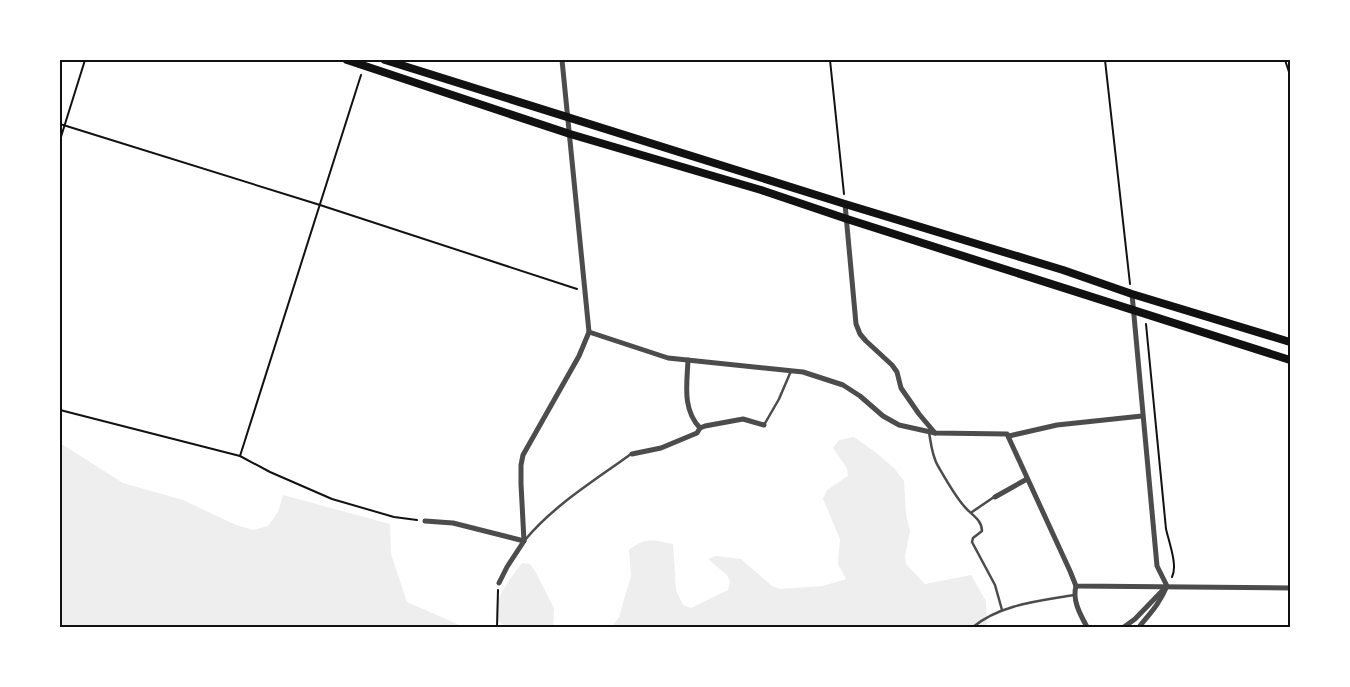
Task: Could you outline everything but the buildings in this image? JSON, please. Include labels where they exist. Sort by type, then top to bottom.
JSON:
[{"type":"main road","points":[[347,60],[570,134],[761,190],[1290,360]]},
{"type":"main road","points":[[385,60],[1290,342]]},
{"type":"street","points":[[499,583],[524,541],[521,477],[523,455],[579,356],[589,332],[562,60]]},
{"type":"street","points":[[845,204],[856,324],[860,334],[866,341],[892,365],[897,372],[901,388],[935,434]]},
{"type":"street","points":[[1132,294],[1157,566],[1167,586],[1161,600],[1139,627]]},
{"type":"street","points":[[589,332],[668,358],[803,372],[843,385],[898,426],[935,434],[1007,434],[1009,436],[1057,424],[1142,416]]},
{"type":"street","points":[[688,360],[688,408],[694,422],[700,428]]},
{"type":"street","points":[[632,454],[661,448],[697,433],[700,428],[705,426],[743,420],[764,424]]},
{"type":"street","points":[[1009,436],[1070,571],[1076,586],[1074,595],[1087,627]]},
{"type":"street","points":[[995,497],[1027,479]]},
{"type":"street","points":[[425,521],[453,523],[524,541]]},
{"type":"street","points":[[1076,586],[1290,588]]},
{"type":"street","points":[[1124,627],[1142,612],[1167,586]]},
{"type":"lane","points":[[764,424],[779,399],[791,371]]},
{"type":"lane","points":[[928,432],[938,466],[965,507],[972,512],[981,525],[981,532],[973,538],[972,542],[995,585],[1002,610]]},
{"type":"lane","points":[[524,541],[568,500],[632,454]]},
{"type":"lane","points":[[972,512],[995,497]]},
{"type":"lane","points":[[974,627],[1002,610],[1074,595]]},
{"type":"path","points":[[60,140],[86,60]]},
{"type":"path","points":[[830,60],[845,204]]},
{"type":"path","points":[[1106,60],[1132,294]]},
{"type":"path","points":[[1285,60],[1290,75]]},
{"type":"path","points":[[240,456],[364,66]]},
{"type":"path","points":[[60,124],[320,205],[584,291]]},
{"type":"path","points":[[1147,315],[1146,323],[1166,530],[1174,561],[1174,573],[1167,586]]},
{"type":"path","points":[[60,410],[240,456],[270,472],[332,499],[394,518],[425,521]]},
{"type":"path","points":[[497,627],[499,583]]},
{"type":"shaded area","points":[[854,437],[894,468],[904,481],[906,515],[910,531],[905,556],[906,564],[925,584],[971,575],[986,601],[987,627],[612,627],[619,617],[631,576],[629,550],[645,541],[673,544],[676,590],[683,605],[691,608],[728,590],[730,582],[727,575],[708,559],[716,556],[741,559],[772,586],[780,589],[823,586],[846,579],[838,564],[840,539],[823,499],[827,490],[848,476],[847,468],[833,448],[839,440]]},
{"type":"shaded area","points":[[60,443],[123,483],[183,500],[236,525],[253,530],[268,526],[278,512],[283,495],[390,524],[391,554],[407,602],[464,627],[60,627]]},
{"type":"shaded area","points":[[522,563],[530,564],[535,571],[554,608],[553,627],[516,628],[506,626],[499,621],[496,614],[500,595]]}]
